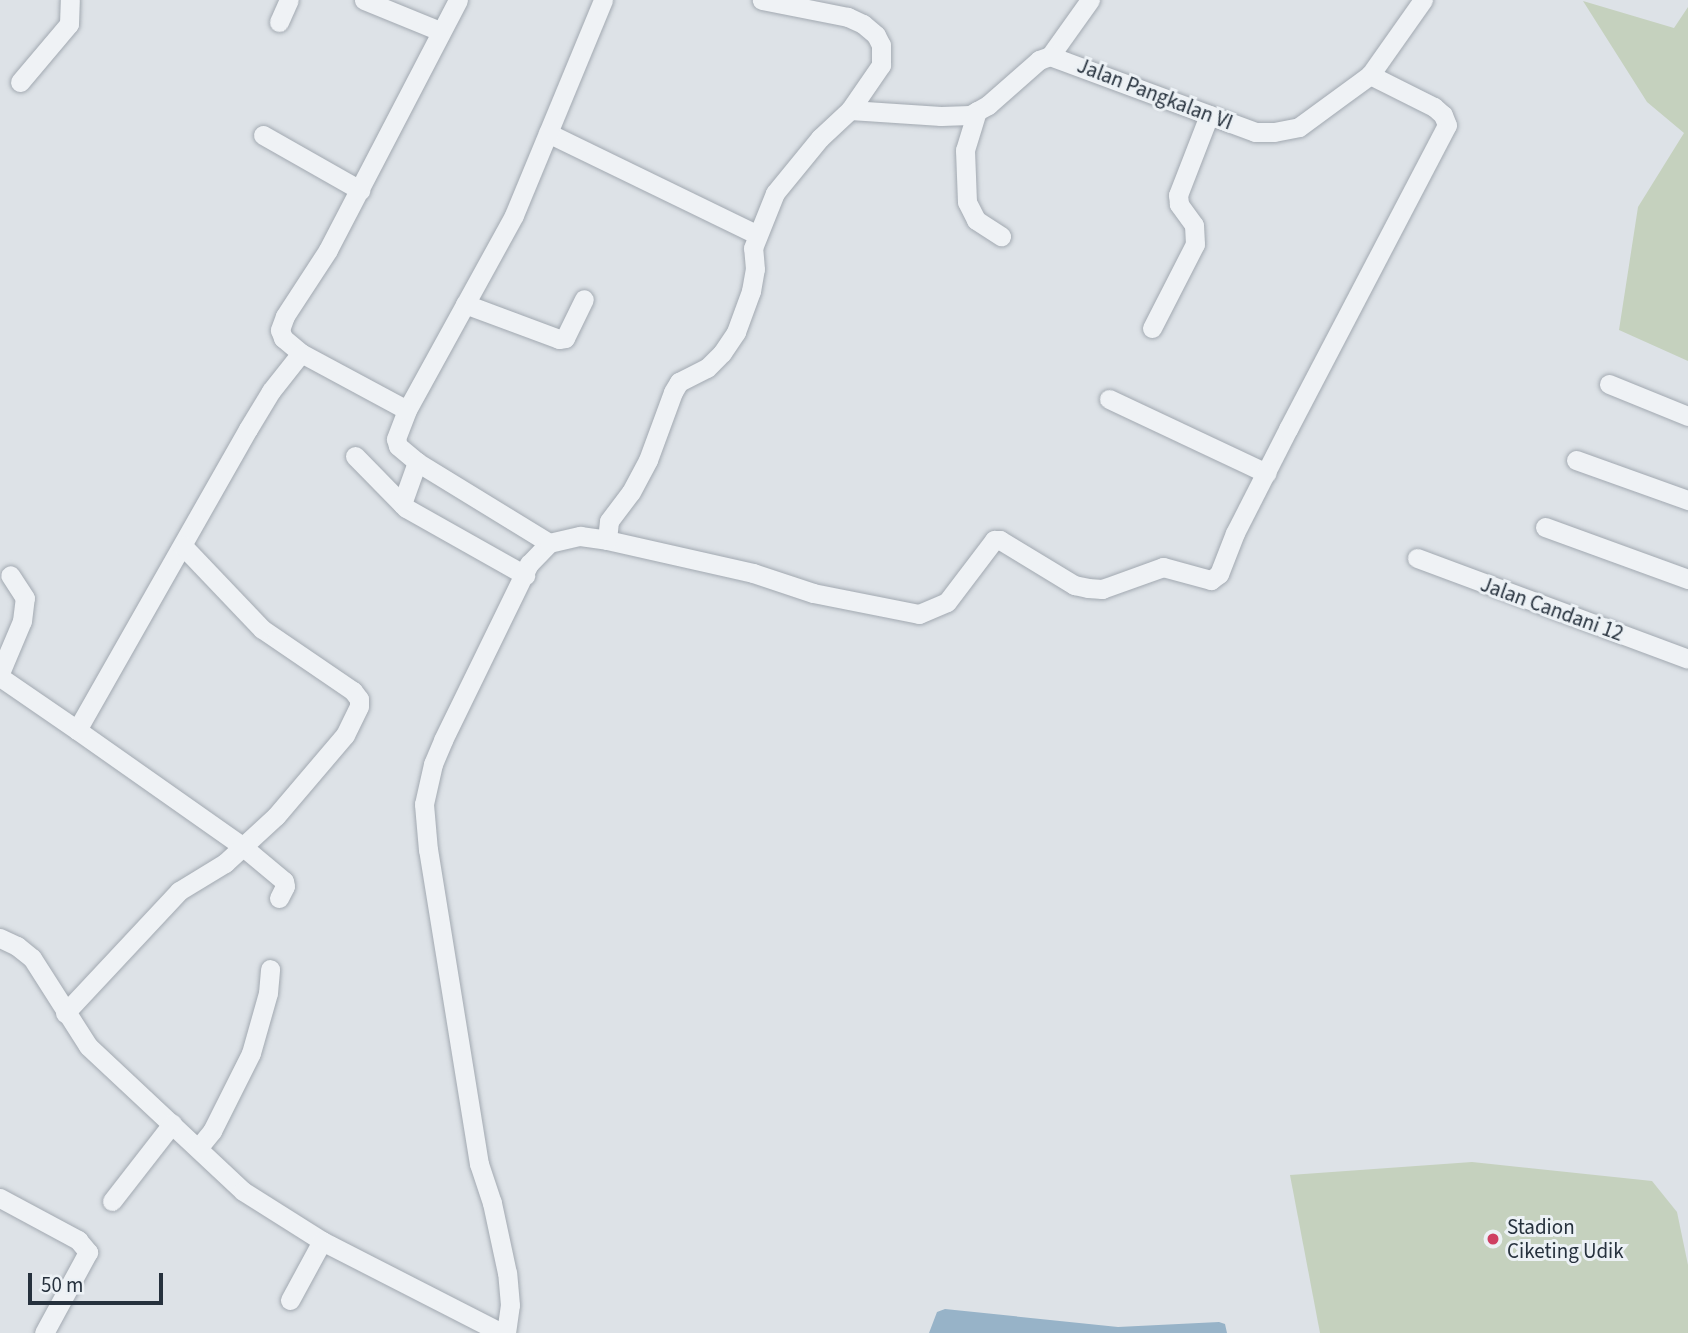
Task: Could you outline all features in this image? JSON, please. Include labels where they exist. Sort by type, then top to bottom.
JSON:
[{"type":"street","points":[[20,82],[61,37],[69,24],[70,0]]},
{"type":"street","points":[[279,22],[289,0]]},
{"type":"street","points":[[364,0],[440,31]]},
{"type":"street","points":[[407,410],[301,353],[283,338],[280,330],[285,316],[328,250],[458,0]]},
{"type":"street","points":[[549,543],[416,462],[398,446],[396,439],[407,410],[514,215],[603,0]]},
{"type":"street","points":[[607,540],[609,521],[631,492],[648,460],[679,382],[707,368],[723,353],[736,332],[751,291],[755,269],[753,248],[775,193],[820,138],[850,110],[881,65],[883,55],[876,35],[848,17],[762,0]]},
{"type":"street","points":[[1051,57],[1090,0]]},
{"type":"street","name":"Jalan Pangkalan VI","points":[[977,111],[1040,60],[1051,57],[1255,132],[1274,132],[1298,127],[1370,75],[1423,0]]},
{"type":"street","points":[[0,938],[17,946],[32,958],[88,1046],[243,1191],[322,1241],[504,1333],[510,1305],[507,1273],[492,1203],[479,1164],[428,850],[424,804],[433,764],[443,740],[490,639],[536,554],[549,543],[580,536],[607,540],[753,573],[813,593],[919,614],[947,602],[994,540],[1000,540],[1074,585],[1088,589],[1102,589],[1163,567],[1211,580],[1219,575],[1235,533],[1447,125],[1443,115],[1434,107],[1370,75]]},
{"type":"street","points":[[850,110],[941,116],[970,115],[977,111]]},
{"type":"street","points":[[977,111],[965,150],[967,202],[976,220],[1001,236]]},
{"type":"street","points":[[1152,328],[1195,244],[1194,225],[1179,204],[1178,195],[1209,115]]},
{"type":"street","points":[[548,133],[758,235]]},
{"type":"street","points":[[263,135],[360,190]]},
{"type":"street","points":[[465,304],[559,340],[565,338],[584,299]]},
{"type":"street","points":[[76,730],[248,429],[271,391],[301,353]]},
{"type":"street","points":[[1609,384],[1688,416]]},
{"type":"street","points":[[1108,399],[1266,473]]},
{"type":"street","points":[[355,456],[402,504],[441,530],[525,575]]},
{"type":"street","points":[[1576,460],[1688,500]]},
{"type":"street","points":[[402,504],[416,462]]},
{"type":"street","points":[[1545,527],[1688,579]]},
{"type":"street","points":[[65,1013],[179,891],[225,863],[276,816],[345,735],[359,699],[353,691],[262,629],[183,546]]},
{"type":"street","name":"Jalan Candani 12","points":[[1417,558],[1688,659]]},
{"type":"street","points":[[10,575],[24,598],[19,630],[0,675],[242,846],[284,881],[285,886],[278,898]]},
{"type":"street","points":[[199,1147],[212,1131],[251,1053],[268,993],[270,970]]},
{"type":"street","points":[[112,1200],[172,1124]]},
{"type":"street","points":[[0,1198],[78,1240],[88,1252],[44,1333]]},
{"type":"street","points":[[290,1300],[322,1241]]},
{"type":"green space","points":[[1583,1],[1674,28],[1688,7],[1688,361],[1619,330],[1638,207],[1684,133],[1647,102]]},
{"type":"green space","name":"Stadion Ciketing Udik","points":[[1472,1162],[1652,1181],[1677,1212],[1688,1265],[1688,1333],[1320,1333],[1290,1175]]},
{"type":"water","points":[[945,1309],[1118,1327],[1219,1322],[1225,1324],[1227,1333],[929,1333],[937,1312]]},
{"type":"place","name":"Stadion Ciketing Udik","points":[[1493,1239]]}]
